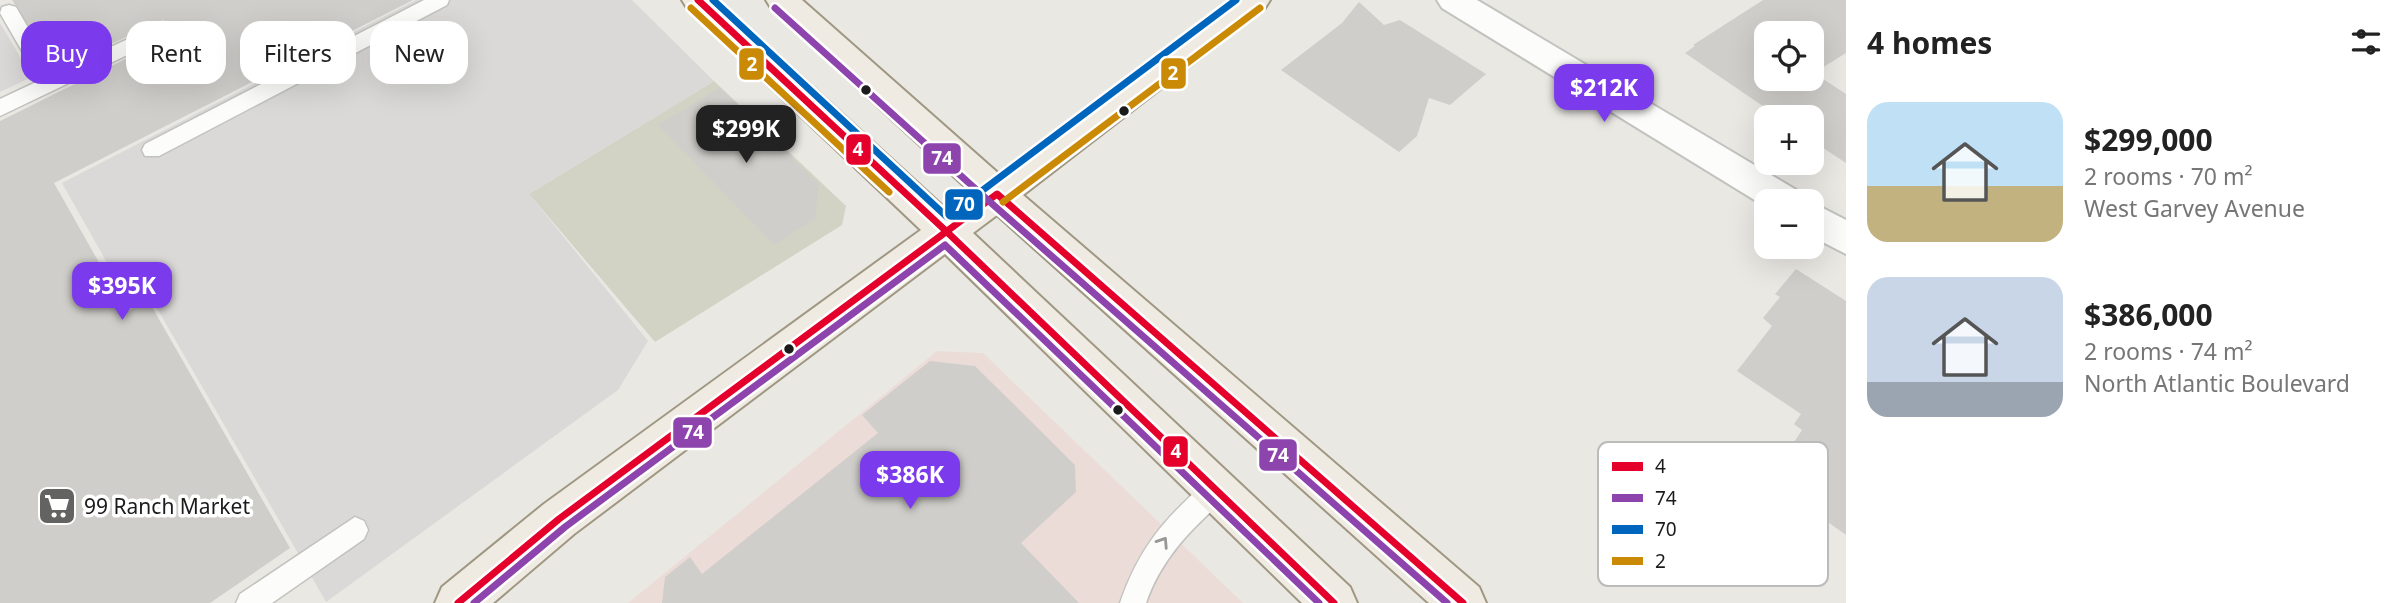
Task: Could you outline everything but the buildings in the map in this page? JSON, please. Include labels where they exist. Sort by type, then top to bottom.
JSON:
[{"type":"main road","points":[[698,0],[946,231],[1334,603]]},
{"type":"main road","points":[[782,0],[997,194],[1062,248],[1463,603]]},
{"type":"main road","points":[[458,603],[559,519],[1254,0]]},
{"type":"street","points":[[1452,0],[1764,189]]},
{"type":"street","points":[[1824,226],[1846,239]]},
{"type":"lane","points":[[152,150],[440,0]]},
{"type":"lane","points":[[9,12],[21,33]]},
{"type":"lane","points":[[0,108],[126,47]]},
{"type":"lane","points":[[1133,603],[1151,559],[1170,531],[1216,490]]},
{"type":"lane","points":[[249,603],[355,530]]},
{"type":"shaded area","points":[[416,0],[632,0],[714,81],[529,194],[648,341],[618,390],[326,602],[150,296],[131,305],[62,183],[254,84],[356,84],[356,31],[370,24],[370,84],[468,84],[468,21],[375,21]]},
{"type":"shaded area","points":[[0,23],[21,58],[21,82],[0,92]]},
{"type":"shaded area","points":[[714,81],[846,206],[842,225],[655,342],[529,194]]},
{"type":"shaded area","points":[[937,351],[983,353],[1243,603],[628,603]]},
{"type":"transit line","name":"4","points":[[698,0],[946,231],[1334,603]]},
{"type":"transit line","name":"70","points":[[713,0],[947,217],[1236,0]]},
{"type":"transit line","name":"2","points":[[691,8],[889,192]]},
{"type":"transit line","name":"74","points":[[775,8],[990,202],[1447,603]]},
{"type":"transit line","name":"2","points":[[1003,202],[1260,8]]},
{"type":"transit line","name":"4","points":[[458,603],[559,519],[997,194],[1463,603]]},
{"type":"transit line","name":"74","points":[[474,603],[565,527],[945,245],[1319,603]]},
{"type":"place","name":"99 Ranch Market","points":[[57,506]]}]
